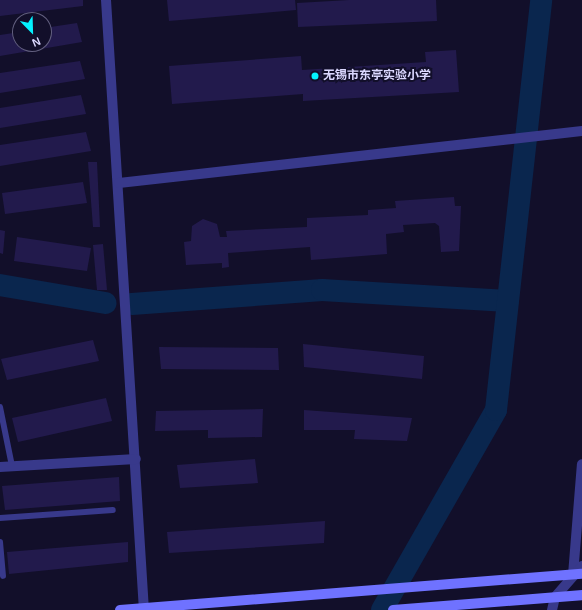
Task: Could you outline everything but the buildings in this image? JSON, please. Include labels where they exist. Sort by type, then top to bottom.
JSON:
[{"type":"main road","points":[[120,610],[366,594],[577,574]]},
{"type":"main road","points":[[394,610],[582,595]]},
{"type":"street","points":[[106,0],[119,183],[144,609]]},
{"type":"street","points":[[119,183],[564,131],[582,131]]},
{"type":"street","points":[[0,467],[136,458]]},
{"type":"street","points":[[577,574],[582,464]]},
{"type":"street","points":[[552,610],[555,597],[577,574],[582,566]]},
{"type":"lane","points":[[0,407],[12,466]]},
{"type":"lane","points":[[0,518],[113,510]]},
{"type":"lane","points":[[0,542],[3,576]]},
{"type":"waterway","points":[[382,610],[496,410],[541,0]]},
{"type":"waterway","points":[[0,285],[105,303]]},
{"type":"waterway","points":[[132,304],[322,290],[508,301]]},
{"type":"place","name":"无锡市东亭实验小学","points":[[315,76]]}]
